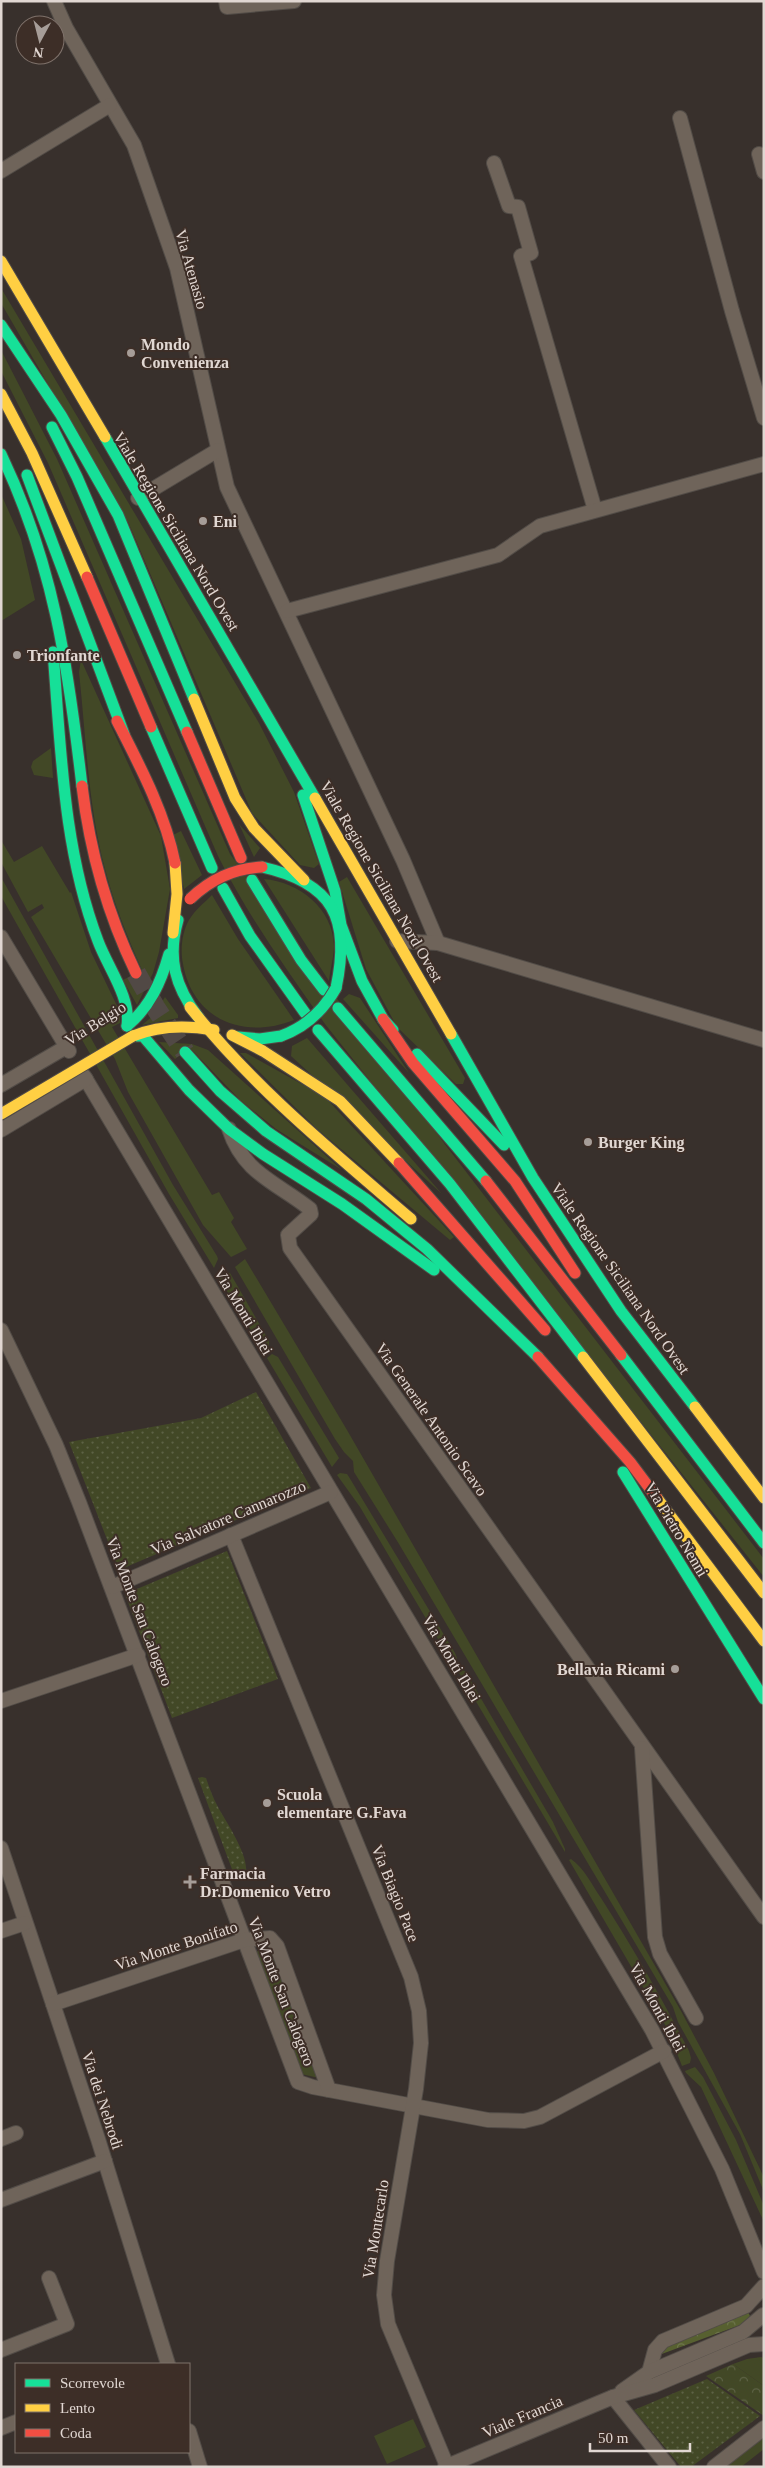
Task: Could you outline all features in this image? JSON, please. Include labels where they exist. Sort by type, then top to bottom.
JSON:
[{"type":"street","name":"Via Atenasio","points":[[54,1],[66,28],[134,145],[177,268],[227,487],[403,860],[438,943]]},
{"type":"street","points":[[226,1],[227,7],[294,1]]},
{"type":"street","points":[[1,172],[110,105]]},
{"type":"street","points":[[680,118],[732,311],[764,418]]},
{"type":"street","points":[[759,154],[764,172]]},
{"type":"street","points":[[494,163],[509,206],[518,207],[531,253],[521,256],[596,510]]},
{"type":"street","name":"Viale Regione Siciliana Nord Ovest","points":[[1,261],[138,498],[278,733],[533,1178],[584,1258],[621,1311],[764,1498]]},
{"type":"street","points":[[1,268],[17,290]]},
{"type":"street","points":[[1,325],[61,415],[118,515],[235,798],[259,834],[304,880],[325,898],[341,925],[362,981],[383,1020],[413,1063],[515,1181],[719,1484]]},
{"type":"street","points":[[1,332],[77,477],[241,858]]},
{"type":"street","points":[[1,394],[32,453],[58,510],[212,868]]},
{"type":"street","points":[[1,401],[124,734]]},
{"type":"street","points":[[138,498],[218,450]]},
{"type":"street","points":[[1,454],[73,629],[124,734],[159,813],[173,854],[177,885],[171,945],[176,984],[206,1029],[231,1059],[286,1111],[422,1228]]},
{"type":"street","points":[[287,611],[498,555],[540,526],[764,464]]},
{"type":"street","points":[[30,525],[65,650],[87,820],[98,878],[114,924],[136,973]]},
{"type":"street","points":[[43,568],[72,848],[79,885],[88,916],[129,1012],[127,1026]]},
{"type":"street","points":[[232,1035],[260,1039],[281,1036],[309,1022],[323,1009],[336,988],[344,954],[335,891],[278,733]]},
{"type":"street","points":[[173,933],[179,917],[190,899],[206,885],[224,874],[239,869],[262,867],[291,874],[304,880]]},
{"type":"street","points":[[252,880],[301,960],[324,990]]},
{"type":"street","points":[[223,888],[250,936],[305,1012]]},
{"type":"street","name":"Via Belgio","points":[[1,936],[68,1049],[1,1085]]},
{"type":"street","points":[[397,941],[438,943],[764,1040]]},
{"type":"street","name":"Via Belgio","points":[[1,1100],[127,1026],[141,1014],[154,995],[171,945]]},
{"type":"street","points":[[190,1007],[207,1025],[232,1035],[286,1065],[340,1101],[406,1170],[555,1343]]},
{"type":"street","points":[[338,1008],[451,1138],[518,1221],[764,1543]]},
{"type":"street","points":[[383,1020],[453,1090],[533,1178]]},
{"type":"street","name":"Via Belgio","points":[[1,1114],[133,1036],[164,1027],[218,1030]]},
{"type":"street","points":[[318,1030],[450,1184],[762,1591]]},
{"type":"street","points":[[133,1036],[143,1036],[189,1090],[229,1129],[342,1204],[487,1308]]},
{"type":"street","points":[[185,1052],[240,1110],[286,1146],[385,1214],[428,1249],[536,1354]]},
{"type":"street","name":"Via Monti Iblei","points":[[1,1130],[85,1078],[331,1492],[369,1551],[664,2051],[722,2169],[764,2272]]},
{"type":"street","name":"Via Generale Antonio Scavo","points":[[229,1129],[234,1144],[254,1171],[310,1209],[311,1214],[288,1235],[290,1248],[764,1917]]},
{"type":"street","points":[[433,1239],[481,1290],[636,1469],[764,1642]]},
{"type":"street","name":"Via Monte San Calogero","points":[[1,1330],[56,1445],[138,1655],[296,2078],[303,2084],[413,2106],[488,2120],[524,2121],[540,2117],[664,2051]]},
{"type":"street","points":[[574,1366],[695,1504]]},
{"type":"street","name":"Via Pietro Nenni","points":[[577,1401],[764,1699]]},
{"type":"street","name":"Via Salvatore Cannarozzo","points":[[112,1587],[331,1492]]},
{"type":"street","name":"Via Biagio Pace","points":[[231,1535],[411,1977],[421,2027],[420,2058],[413,2106]]},
{"type":"street","name":"Via Pietro Nenni","points":[[749,1674],[736,1643],[738,1632],[750,1630],[764,1642]]},
{"type":"street","points":[[1,1701],[138,1655]]},
{"type":"street","points":[[642,1747],[657,1946],[696,2018]]},
{"type":"street","name":"Via dei Nebrodi","points":[[1,1848],[105,2160],[168,2363]]},
{"type":"street","points":[[1,1931],[25,1923]]},
{"type":"street","name":"Via Monte Bonifato","points":[[53,2004],[244,1940],[261,1937],[275,1941],[329,2090]]},
{"type":"street","name":"Via Montecarlo","points":[[413,2106],[386,2260],[384,2295],[388,2324],[446,2466]]},
{"type":"street","points":[[1,2139],[16,2133]]},
{"type":"street","points":[[1,2200],[105,2160]]},
{"type":"street","points":[[1,2350],[67,2324],[49,2278]]},
{"type":"street","points":[[649,2372],[655,2350],[663,2341],[746,2306],[764,2286]]},
{"type":"street","points":[[763,2315],[760,2326],[764,2338]]},
{"type":"street","name":"Viale Francia","points":[[613,2397],[649,2372],[743,2332],[763,2315]]},
{"type":"street","name":"Viale Francia","points":[[446,2466],[613,2397],[655,2385],[750,2345],[764,2344]]},
{"type":"street","points":[[613,2397],[669,2467]]},
{"type":"street","points":[[1,2428],[15,2422]]},
{"type":"street","points":[[714,2467],[764,2428]]},
{"type":"street","points":[[190,2435],[200,2467]]},
{"type":"green space","points":[[1,288],[259,723],[294,792],[319,864],[314,868],[300,865],[252,813],[129,524],[1,303]]},
{"type":"green space","points":[[1,350],[57,459],[230,854],[447,1147],[764,1559],[764,1577],[325,1024],[255,921],[218,856],[48,463],[1,371]]},
{"type":"green space","points":[[1,494],[21,539],[35,600],[1,621]]},
{"type":"green space","points":[[81,660],[161,836],[170,889],[159,952],[153,973],[137,1005],[123,980],[142,970],[113,895],[99,845],[95,821],[88,771],[79,672]]},
{"type":"green space","points":[[51,748],[53,778],[34,775],[31,767],[33,761]]},
{"type":"green space","points":[[239,824],[260,848],[254,857]]},
{"type":"green space","points":[[181,831],[202,875],[184,889],[173,835]]},
{"type":"green space","points":[[1,840],[14,862],[42,846],[71,892],[91,952],[120,1012],[120,1023],[112,1027],[212,1195],[219,1192],[234,1218],[231,1222],[247,1249],[231,1257],[203,1225],[128,1092],[115,1059],[31,917],[44,908],[42,904],[28,912],[1,862]]},
{"type":"green space","points":[[1,877],[173,1185],[217,1256],[218,1259],[214,1268],[169,1194],[1,896]]},
{"type":"green space","points":[[347,877],[465,1078],[463,1084],[456,1084],[397,1027],[366,969],[339,882]]},
{"type":"green space","points":[[264,879],[290,885],[312,899],[321,909],[328,920],[334,946],[329,981]]},
{"type":"green space","points":[[212,895],[238,939],[294,1020],[275,1026],[257,1028],[240,1026],[209,1012],[198,999],[189,983],[183,964],[182,941],[189,920]]},
{"type":"green space","points":[[349,994],[360,998],[409,1073],[343,999]]},
{"type":"green space","points":[[165,997],[178,1015],[178,1018],[142,1025],[154,1015]]},
{"type":"green space","points":[[307,1038],[442,1194],[291,1056],[292,1046]]},
{"type":"green space","points":[[159,1042],[192,1044],[208,1050],[342,1170],[276,1129],[240,1100],[190,1048],[175,1059]]},
{"type":"green space","points":[[240,1053],[246,1053],[325,1097],[454,1237],[450,1240],[317,1129]]},
{"type":"green space","points":[[245,1259],[347,1430],[681,2011],[714,2073],[760,2169],[764,2178],[764,2192],[740,2134],[678,2022],[673,2007],[399,1544],[354,1472],[353,1461],[335,1439],[235,1267]]},
{"type":"green space","points":[[230,1273],[269,1341],[269,1346],[263,1350],[217,1275]]},
{"type":"green space","points":[[272,1354],[278,1357],[339,1458],[332,1467],[267,1358]]},
{"type":"green space","points":[[256,1392],[311,1488],[119,1570],[69,1442],[201,1418]]},
{"type":"green space","points":[[340,1473],[347,1474],[349,1477],[455,1653],[457,1658],[454,1666],[360,1507],[337,1475]]},
{"type":"green space","points":[[227,1551],[278,1679],[172,1718],[125,1594]]},
{"type":"green space","points":[[458,1671],[465,1671],[553,1822],[565,1852]]},
{"type":"green space","points":[[198,1778],[206,1778],[214,1800],[237,1841],[245,1860],[245,1876],[236,1880]]},
{"type":"green space","points":[[571,1859],[588,1877],[625,1936],[689,2051],[690,2063],[682,2066],[667,2028],[569,1860]]},
{"type":"green space","points":[[271,1948],[319,2078],[301,2074],[254,1952]]},
{"type":"green space","points":[[695,2067],[703,2077],[736,2140],[764,2206],[764,2222],[701,2087],[685,2071]]},
{"type":"green space","points":[[747,2310],[750,2316],[740,2325],[659,2355],[664,2348]]},
{"type":"green space","points":[[761,2357],[764,2358],[764,2386],[733,2364]]},
{"type":"green space","points":[[733,2364],[764,2386],[764,2416],[706,2376]]},
{"type":"green space","points":[[707,2379],[760,2416],[691,2467],[681,2467],[634,2410]]},
{"type":"green space","points":[[413,2419],[426,2447],[387,2464],[374,2436]]},
{"type":"green space","points":[[764,2434],[764,2449],[741,2467],[723,2467]]},
{"type":"tunnel","points":[[136,973],[155,1007],[185,1052]]},
{"type":"traffic: fast","points":[[1,325],[61,415],[118,515],[194,699]]},
{"type":"traffic: fast","points":[[52,427],[77,477],[187,732]]},
{"type":"traffic: fast","points":[[105,437],[315,798]]},
{"type":"traffic: fast","points":[[1,454],[19,495],[46,576],[64,657],[82,786]]},
{"type":"traffic: fast","points":[[27,475],[124,734]]},
{"type":"traffic: fast","points":[[53,652],[65,798],[77,871],[98,941],[126,1004],[127,1026]]},
{"type":"traffic: fast","points":[[151,727],[212,868]]},
{"type":"traffic: fast","points":[[303,795],[335,891],[341,925],[362,981],[383,1019],[393,1030]]},
{"type":"traffic: fast","points":[[262,867],[286,874],[306,883],[321,894],[331,907],[338,923],[341,942],[336,988]]},
{"type":"traffic: fast","points":[[252,880],[301,960],[324,990]]},
{"type":"traffic: fast","points":[[223,888],[250,936],[305,1013]]},
{"type":"traffic: fast","points":[[178,920],[173,947],[175,972],[184,995],[199,1018]]},
{"type":"traffic: fast","points":[[127,1026],[142,1011],[154,993],[169,954]]},
{"type":"traffic: fast","points":[[281,1036],[298,1028],[313,1017],[336,988]]},
{"type":"traffic: fast","points":[[338,1008],[486,1181]]},
{"type":"traffic: fast","points":[[318,1030],[450,1184],[583,1357]]},
{"type":"traffic: fast","points":[[451,1034],[533,1178],[621,1311],[695,1407]]},
{"type":"traffic: fast","points":[[133,1036],[143,1036],[189,1090],[229,1129],[263,1154],[342,1204],[434,1270]]},
{"type":"traffic: fast","points":[[238,1037],[260,1039],[281,1036]]},
{"type":"traffic: fast","points":[[185,1052],[220,1091],[266,1131],[366,1199],[427,1249],[538,1357]]},
{"type":"traffic: fast","points":[[417,1054],[504,1145]]},
{"type":"traffic: fast","points":[[621,1355],[764,1543]]},
{"type":"traffic: fast","points":[[623,1472],[764,1699]]},
{"type":"traffic: slow","points":[[1,261],[105,437]]},
{"type":"traffic: slow","points":[[1,394],[32,453],[87,577]]},
{"type":"traffic: slow","points":[[194,699],[235,798],[254,828],[304,880]]},
{"type":"traffic: slow","points":[[315,798],[451,1034]]},
{"type":"traffic: slow","points":[[173,933],[177,894],[175,863]]},
{"type":"traffic: slow","points":[[190,1007],[215,1037],[267,1092],[411,1219]]},
{"type":"traffic: slow","points":[[133,1036],[143,1032],[173,1027],[214,1030]]},
{"type":"traffic: slow","points":[[232,1035],[263,1051],[340,1101],[399,1163]]},
{"type":"traffic: slow","points":[[1,1114],[133,1036]]},
{"type":"traffic: slow","points":[[583,1357],[764,1593]]},
{"type":"traffic: slow","points":[[695,1407],[764,1498]]},
{"type":"traffic: slow","points":[[657,1498],[764,1641]]},
{"type":"traffic: jam","points":[[87,577],[151,727]]},
{"type":"traffic: jam","points":[[117,721],[158,808],[171,844],[175,863]]},
{"type":"traffic: jam","points":[[187,732],[241,858]]},
{"type":"traffic: jam","points":[[82,786],[85,811],[101,882],[116,928],[136,973]]},
{"type":"traffic: jam","points":[[190,899],[206,886],[223,876],[241,870],[262,867]]},
{"type":"traffic: jam","points":[[383,1019],[413,1063],[515,1181],[575,1273]]},
{"type":"traffic: jam","points":[[399,1163],[545,1330]]},
{"type":"traffic: jam","points":[[486,1181],[621,1355]]},
{"type":"traffic: jam","points":[[538,1357],[630,1462],[657,1498]]},
{"type":"place","name":"Mondo Convenienza","points":[[131,353]]},
{"type":"place","name":"Eni","points":[[203,521]]},
{"type":"place","name":"Trionfante","points":[[17,655]]},
{"type":"place","name":"Burger King","points":[[588,1142]]},
{"type":"place","name":"Bellavia Ricami","points":[[675,1669]]},
{"type":"place","name":"Scuola elementare G.Fava","points":[[267,1803]]},
{"type":"place","name":"Farmacia Dr.Domenico Vetro","points":[[190,1882]]}]
